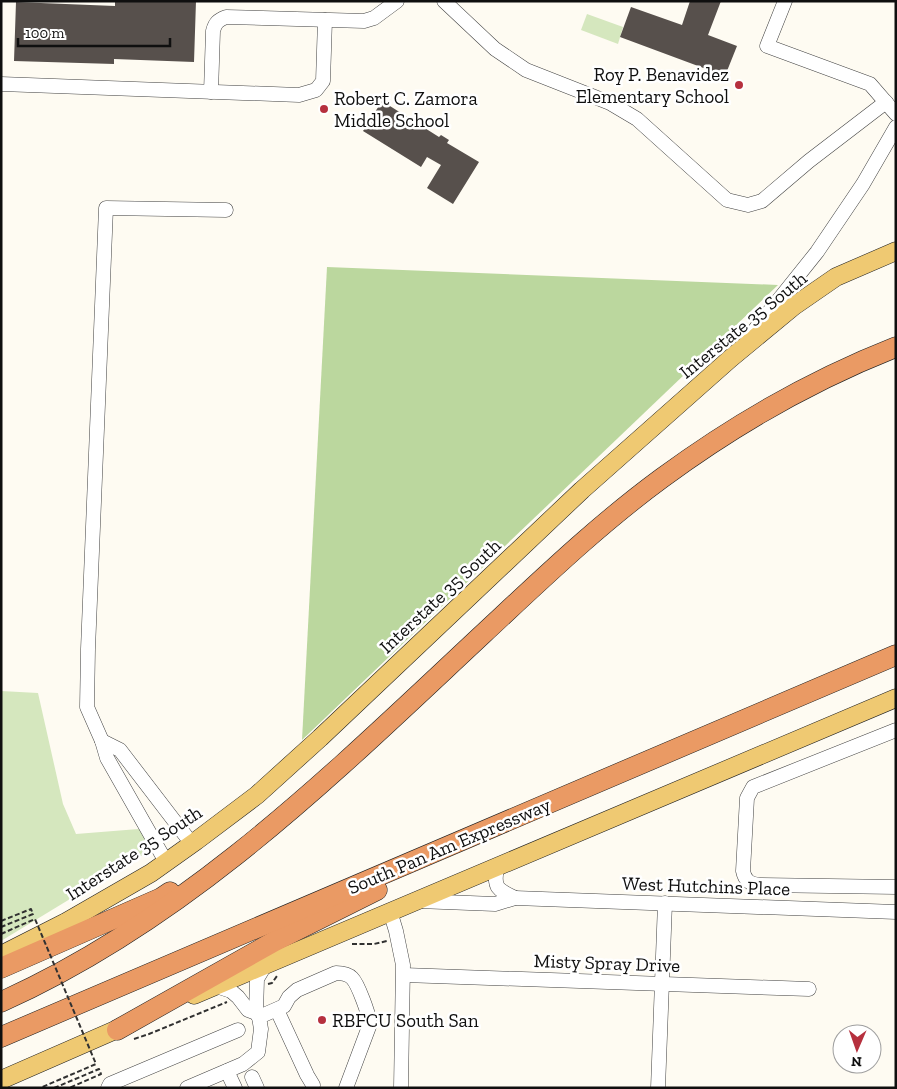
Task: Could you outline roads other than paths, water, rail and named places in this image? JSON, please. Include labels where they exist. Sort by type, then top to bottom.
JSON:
[{"type":"highway","points":[[1,1002],[69,968],[134,930],[200,884],[313,792],[580,543],[675,469],[782,400],[896,347]]},
{"type":"highway","name":"South Pan Am Expressway","points":[[1,1037],[896,655]]},
{"type":"highway","points":[[125,1035],[282,937],[424,868],[486,830]]},
{"type":"highway","points":[[1,968],[161,898],[253,842]]},
{"type":"main road","name":"Interstate 35 South","points":[[1,955],[90,908],[166,862],[257,795],[320,738],[582,490],[731,358],[794,306],[836,278],[896,251]]},
{"type":"main road","points":[[1,1080],[125,1035],[216,986],[266,964],[896,698]]},
{"type":"street","points":[[211,92],[212,31],[219,20],[226,17],[364,21],[374,18],[397,1]]},
{"type":"street","points":[[444,1],[495,49],[526,70],[610,103],[637,119],[727,200],[736,203],[748,205],[762,201],[809,161],[886,102]]},
{"type":"street","points":[[785,1],[767,46],[870,84],[896,114]]},
{"type":"street","points":[[1,84],[299,95],[316,90],[323,81],[325,20]]},
{"type":"street","points":[[731,358],[818,252],[864,184],[896,127]]},
{"type":"street","points":[[166,862],[107,758],[102,741],[87,707],[106,208],[226,210]]},
{"type":"street","points":[[896,730],[753,787],[747,798],[743,871],[748,882],[760,885],[896,887]]},
{"type":"street","points":[[102,741],[120,750],[192,844]]},
{"type":"street","points":[[497,868],[496,885],[501,892],[515,898]]},
{"type":"street","name":"West Hutchins Place","points":[[417,901],[496,904],[515,898],[896,912]]},
{"type":"street","points":[[658,1088],[665,903]]},
{"type":"street","points":[[896,903],[896,912]]},
{"type":"street","points":[[390,911],[401,952],[404,975],[402,1088]]},
{"type":"street","points":[[187,1088],[243,1064],[258,1052],[261,1029],[257,1015],[257,979],[266,964]]},
{"type":"street","points":[[216,986],[231,991],[241,999],[248,1010],[257,1015],[277,1010],[284,1006],[289,997],[297,990],[328,977],[343,973],[352,978],[369,1014],[370,1024],[346,1088]]},
{"type":"street","name":"Misty Spray Drive","points":[[404,975],[810,989]]},
{"type":"street","points":[[277,1010],[313,1085]]},
{"type":"street","points":[[108,1088],[110,1084],[238,1030]]},
{"type":"street","points":[[228,1071],[235,1088]]},
{"type":"place","name":"Roy P. Benavidez Elementary School","points":[[739,85]]},
{"type":"place","name":"Robert C. Zamora Middle School","points":[[324,109]]},
{"type":"place","name":"RBFCU South San","points":[[322,1020]]}]
